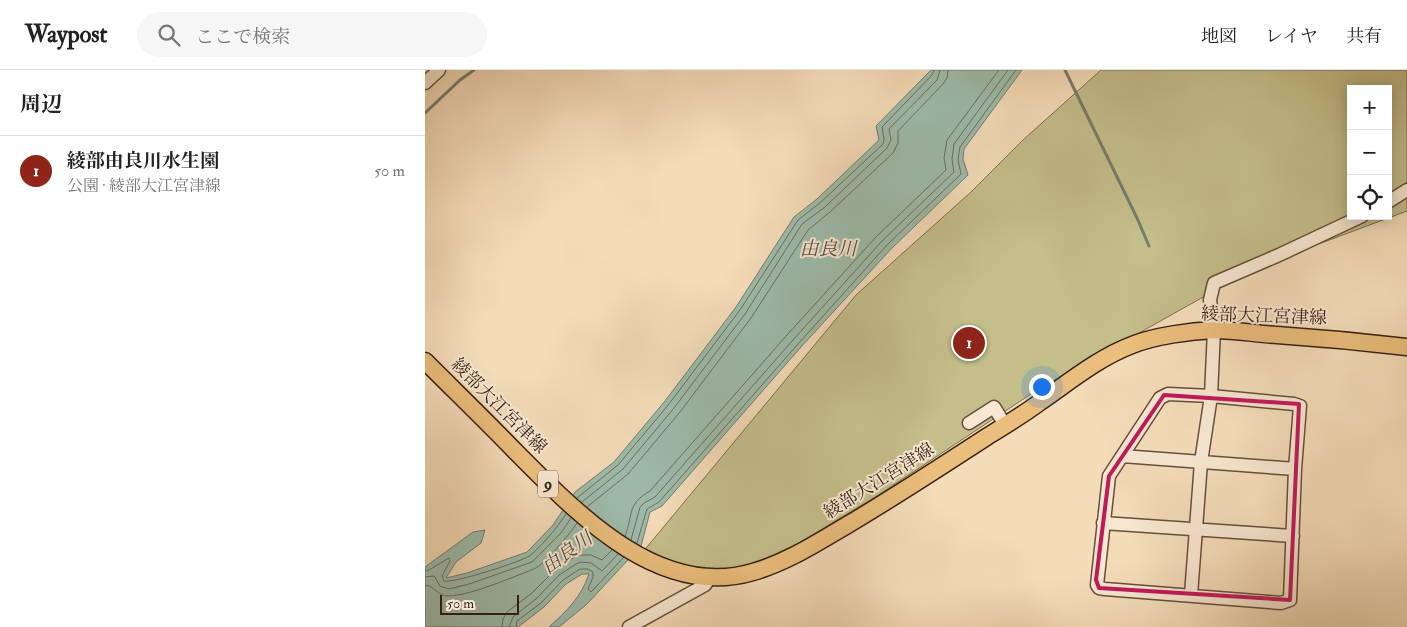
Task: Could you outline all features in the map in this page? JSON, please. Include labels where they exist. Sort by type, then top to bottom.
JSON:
[{"type":"main road","name":"綾部大江宮津線","points":[[425,361],[556,492],[612,538],[653,563],[673,570],[694,575],[732,576],[752,572],[782,561],[809,547],[905,491],[1097,362],[1130,345],[1158,337],[1214,330],[1407,346]]},
{"type":"street","points":[[425,83],[439,70]]},
{"type":"street","points":[[1392,199],[1407,190]]},
{"type":"street","points":[[1191,595],[1201,462],[1211,396],[1214,330],[1210,300],[1214,283],[1279,256],[1354,220]]},
{"type":"street","points":[[1168,394],[1299,404],[1290,600],[1281,603],[1099,588],[1096,580],[1109,476],[1122,456],[1160,398],[1168,394]]},
{"type":"street","points":[[969,424],[994,407],[1005,425]]},
{"type":"street","points":[[1122,456],[1295,469]]},
{"type":"street","points":[[1103,523],[1293,536]]},
{"type":"street","points":[[629,627],[705,585],[711,576]]},
{"type":"highlighted area","points":[[1164,395],[1299,404],[1290,600],[1099,588],[1096,580],[1109,476]]},
{"type":"shaded area","points":[[1101,70],[1407,70],[1407,211],[1392,217],[1392,85],[1347,85],[1347,220],[1383,220],[1257,267],[1037,390],[877,496],[799,543],[760,561],[720,571],[677,567],[642,553],[856,295],[971,192],[1023,140]]},
{"type":"water","name":"由良川","points":[[931,70],[1022,70],[964,149],[963,159],[968,175],[891,249],[801,347],[662,506],[650,512],[641,546],[586,605],[559,627],[549,627],[573,603],[582,590],[589,574],[582,574],[566,584],[544,607],[518,627],[425,627],[425,567],[473,532],[485,530],[481,543],[456,562],[446,578],[467,573],[527,552],[553,525],[575,492],[614,462],[665,401],[736,307],[794,217],[817,199],[879,140],[876,126]]},
{"type":"waterway","points":[[425,113],[460,80],[474,70]]},
{"type":"waterway","points":[[1065,70],[1149,246]]},
{"type":"place","name":"綾部由良川水生園","points":[[969,343]]}]
